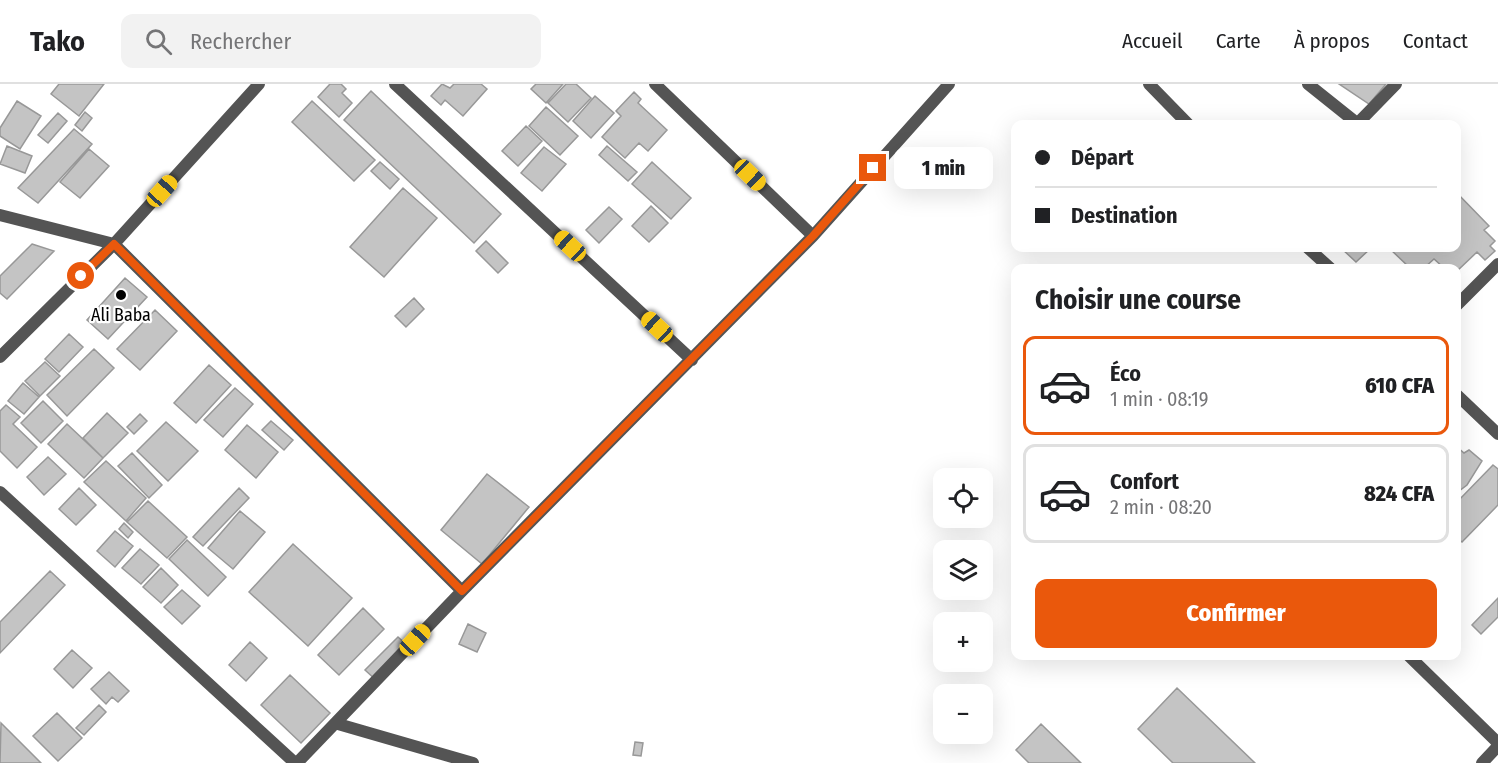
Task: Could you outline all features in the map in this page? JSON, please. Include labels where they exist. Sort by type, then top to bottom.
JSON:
[{"type":"street","points":[[0,357],[114,244],[259,84]]},
{"type":"street","points":[[395,84],[692,360]]},
{"type":"street","points":[[655,84],[813,236]]},
{"type":"street","points":[[0,492],[296,763],[338,723],[462,591],[813,236],[949,84]]},
{"type":"street","points":[[1149,84],[1184,120]]},
{"type":"street","points":[[1308,84],[1353,120]]},
{"type":"street","points":[[1362,120],[1396,84]]},
{"type":"street","points":[[0,215],[114,244],[462,591]]},
{"type":"street","points":[[1312,252],[1326,264]]},
{"type":"street","points":[[1461,301],[1498,264]]},
{"type":"street","points":[[1461,399],[1498,434]]},
{"type":"street","points":[[1413,660],[1498,744],[1482,763]]},
{"type":"street","points":[[338,723],[473,763]]},
{"type":"building","points":[[59,84],[104,84],[79,116],[51,94]]},
{"type":"building","points":[[330,84],[341,84],[346,89],[342,93],[352,103],[339,117],[318,97]]},
{"type":"building","points":[[442,84],[450,88],[454,84],[481,84],[487,89],[463,116],[445,100],[441,105],[431,96]]},
{"type":"building","points":[[536,84],[563,84],[546,103],[531,89]]},
{"type":"building","points":[[566,84],[576,84],[591,98],[568,122],[548,103]]},
{"type":"building","points":[[1339,84],[1386,84],[1369,104]]},
{"type":"building","points":[[371,91],[501,214],[474,243],[344,120]]},
{"type":"building","points":[[634,92],[641,99],[638,103],[667,130],[648,151],[639,143],[625,158],[602,137],[621,116],[616,111]]},
{"type":"building","points":[[595,96],[614,113],[591,138],[573,121]]},
{"type":"building","points":[[17,101],[41,116],[20,149],[0,136],[0,128]]},
{"type":"building","points":[[312,101],[375,160],[354,181],[292,122]]},
{"type":"building","points":[[546,107],[578,136],[560,155],[529,126]]},
{"type":"building","points":[[85,112],[92,118],[82,131],[75,125]]},
{"type":"building","points":[[58,113],[67,121],[48,143],[38,135]]},
{"type":"building","points":[[526,126],[542,141],[518,166],[502,151]]},
{"type":"building","points":[[74,129],[92,144],[38,203],[18,188]]},
{"type":"building","points":[[7,146],[32,156],[25,173],[0,164]]},
{"type":"building","points":[[607,146],[637,172],[628,181],[599,155]]},
{"type":"building","points":[[544,147],[566,164],[542,191],[521,173]]},
{"type":"building","points":[[89,149],[109,166],[80,198],[60,182]]},
{"type":"building","points":[[380,162],[399,179],[390,189],[371,171]]},
{"type":"building","points":[[652,162],[691,198],[671,219],[632,184]]},
{"type":"building","points":[[403,188],[437,218],[384,277],[350,247]]},
{"type":"building","points":[[1461,197],[1489,226],[1484,230],[1495,241],[1490,246],[1495,251],[1485,260],[1477,252],[1461,267],[1461,264],[1440,264],[1434,259],[1428,264],[1406,264],[1393,252],[1461,252]]},
{"type":"building","points":[[651,206],[668,223],[649,242],[632,226]]},
{"type":"building","points":[[609,207],[622,219],[599,243],[586,230]]},
{"type":"building","points":[[486,241],[508,263],[498,273],[476,251]]},
{"type":"building","points":[[32,244],[54,251],[7,299],[0,293],[0,276]]},
{"type":"building","points":[[1345,252],[1367,252],[1356,262]]},
{"type":"building","points":[[125,278],[147,297],[108,339],[87,320]]},
{"type":"building","points":[[414,298],[424,309],[406,327],[395,316]]},
{"type":"building","points":[[155,310],[177,331],[140,370],[117,349]]},
{"type":"building","points":[[69,334],[83,347],[59,372],[45,359]]},
{"type":"building","points":[[94,349],[114,368],[67,416],[47,395]]},
{"type":"building","points":[[45,362],[60,376],[40,396],[25,381]]},
{"type":"building","points":[[209,365],[231,385],[196,423],[174,403]]},
{"type":"building","points":[[23,383],[39,397],[24,414],[8,401]]},
{"type":"building","points":[[235,388],[253,404],[223,437],[204,420]]},
{"type":"building","points":[[43,401],[63,421],[41,443],[21,423]]},
{"type":"building","points":[[6,405],[20,417],[13,424],[37,447],[17,468],[0,451],[0,411]]},
{"type":"building","points":[[107,413],[128,433],[103,458],[83,438]]},
{"type":"building","points":[[140,414],[147,421],[134,434],[127,427]]},
{"type":"building","points":[[271,421],[293,440],[284,450],[262,430]]},
{"type":"building","points":[[166,422],[198,451],[168,481],[137,451]]},
{"type":"building","points":[[67,424],[103,458],[84,478],[48,444]]},
{"type":"building","points":[[247,425],[278,452],[256,478],[225,450]]},
{"type":"building","points":[[1461,450],[1464,453],[1469,450],[1482,461],[1467,485],[1461,490]]},
{"type":"building","points":[[132,453],[162,485],[149,498],[118,466]]},
{"type":"building","points":[[48,457],[66,474],[44,495],[27,477]]},
{"type":"building","points":[[106,461],[146,498],[126,521],[84,482]]},
{"type":"building","points":[[1493,465],[1498,469],[1498,505],[1462,542],[1461,498]]},
{"type":"building","points":[[487,474],[529,507],[482,564],[441,530]]},
{"type":"building","points":[[79,488],[96,505],[76,525],[59,509]]},
{"type":"building","points":[[239,488],[249,498],[203,546],[193,537]]},
{"type":"building","points":[[148,501],[187,537],[167,558],[127,522]]},
{"type":"building","points":[[240,511],[265,532],[233,569],[208,548]]},
{"type":"building","points":[[124,523],[133,532],[128,538],[119,529]]},
{"type":"building","points":[[115,531],[133,546],[115,567],[97,551]]},
{"type":"building","points":[[187,540],[226,577],[208,596],[169,559]]},
{"type":"building","points":[[293,544],[352,598],[308,646],[249,592]]},
{"type":"building","points":[[140,549],[159,565],[141,584],[122,568]]},
{"type":"building","points":[[161,568],[178,585],[161,603],[143,587]]},
{"type":"building","points":[[50,571],[65,585],[0,653],[0,622]]},
{"type":"building","points":[[182,590],[200,606],[182,624],[164,607]]},
{"type":"building","points":[[1498,598],[1498,617],[1481,634],[1472,625]]},
{"type":"building","points":[[363,608],[384,629],[339,675],[318,655]]},
{"type":"building","points":[[468,624],[486,633],[477,652],[459,644]]},
{"type":"building","points":[[398,637],[409,647],[376,680],[365,670]]},
{"type":"building","points":[[250,642],[267,658],[246,681],[229,665]]},
{"type":"building","points":[[72,650],[92,668],[73,688],[54,669]]},
{"type":"building","points":[[109,672],[129,691],[118,702],[112,697],[106,704],[91,689]]},
{"type":"building","points":[[290,675],[330,713],[301,743],[261,705]]},
{"type":"building","points":[[1177,688],[1255,763],[1173,763],[1138,729]]},
{"type":"building","points":[[99,705],[106,712],[84,735],[76,728]]},
{"type":"building","points":[[57,713],[82,738],[58,761],[33,736]]},
{"type":"building","points":[[1,723],[41,763],[0,763]]},
{"type":"building","points":[[1041,724],[1081,763],[1029,763],[1016,750]]},
{"type":"building","points":[[635,742],[643,743],[641,756],[633,755]]},
{"type":"place","name":"Ali Baba","points":[[121,295]]},
{"type":"route","points":[[81,276],[114,244],[462,591],[813,236],[873,168]]}]
